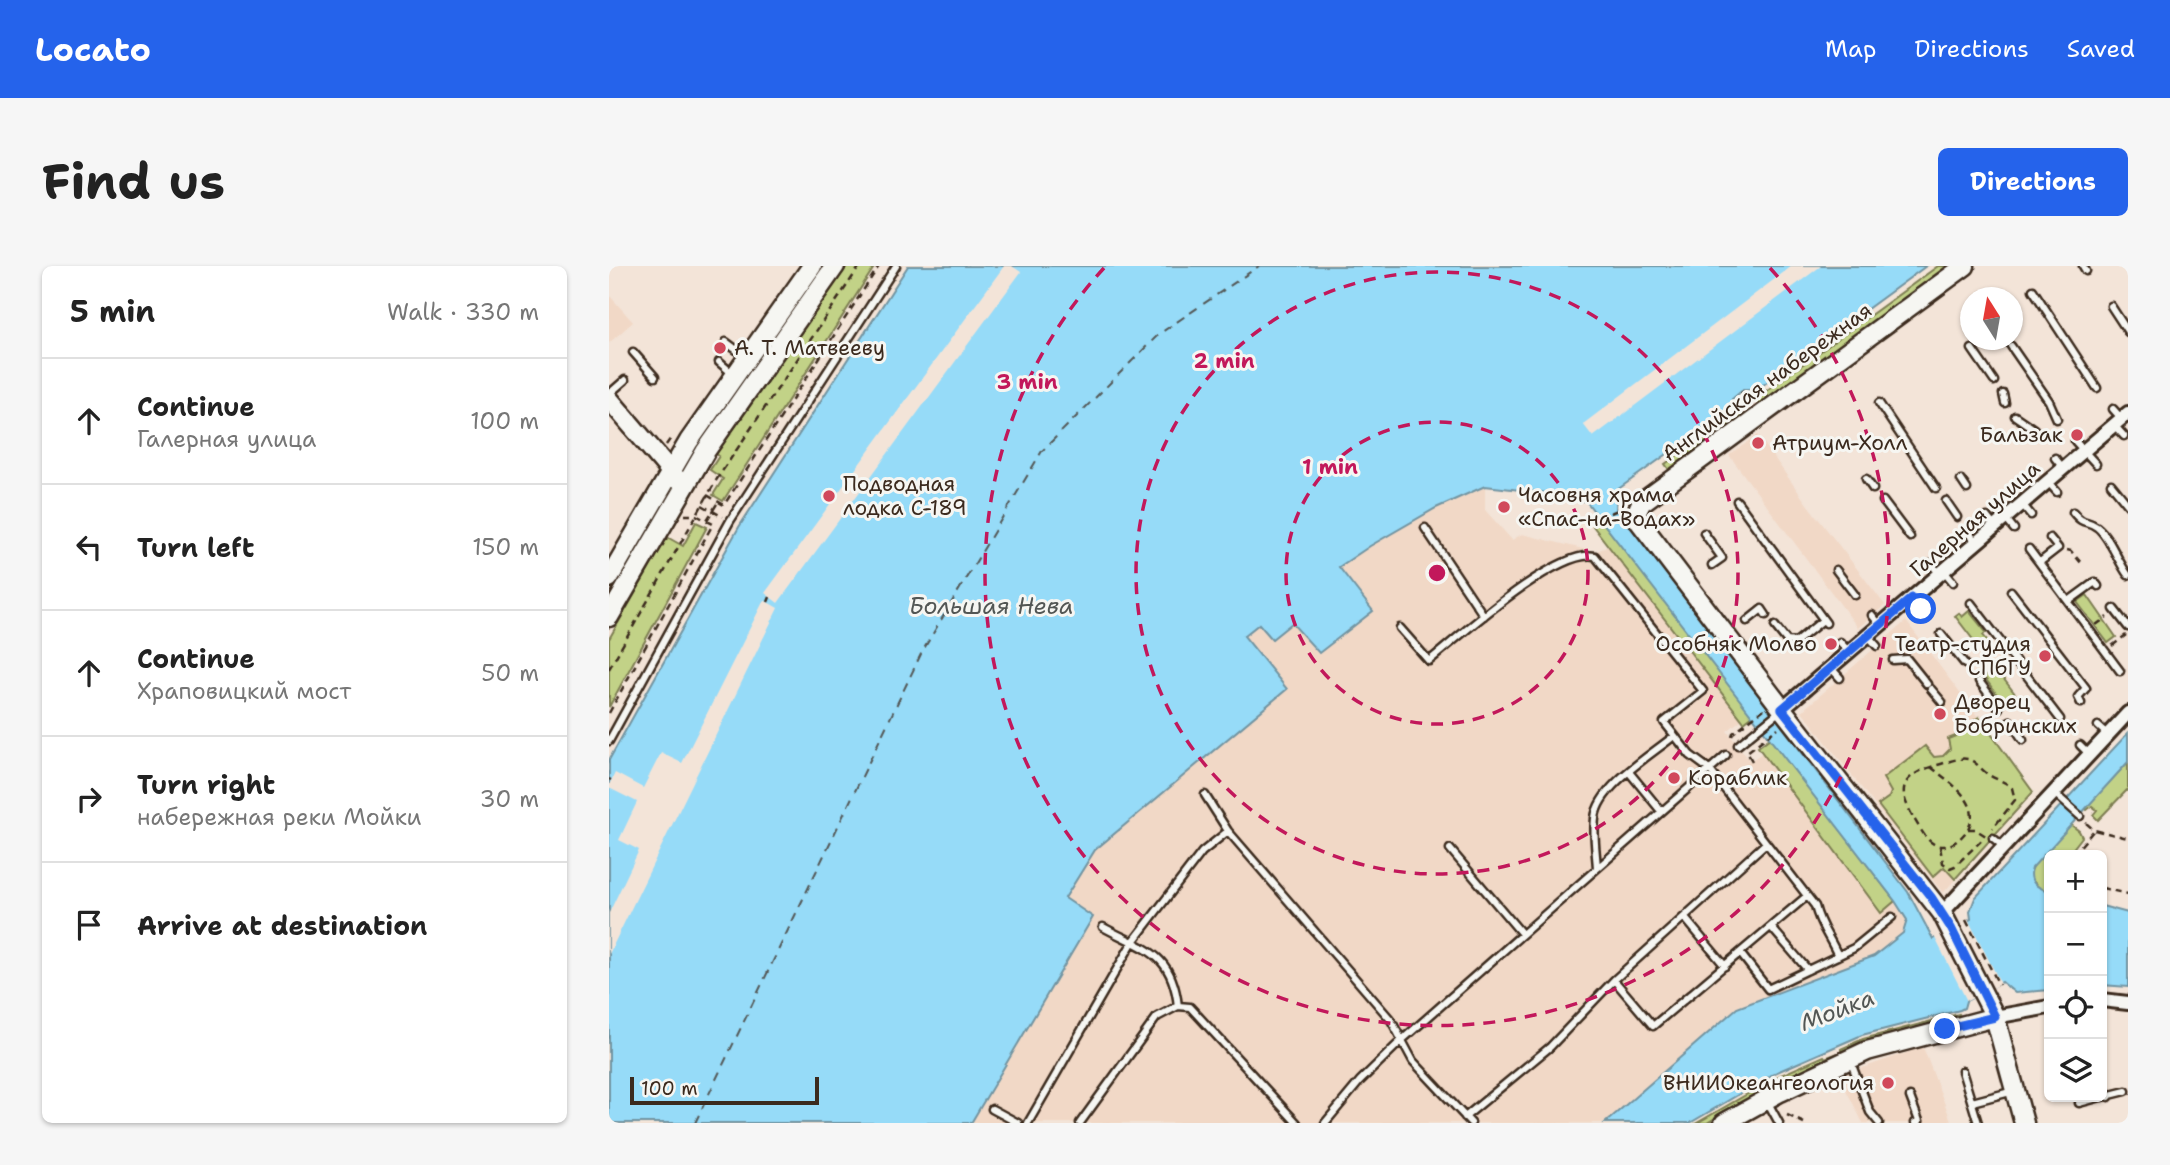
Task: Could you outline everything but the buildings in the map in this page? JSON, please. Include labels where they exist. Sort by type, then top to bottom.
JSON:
[{"type":"main road","points":[[609,578],[670,471],[812,266]]},
{"type":"main road","points":[[609,617],[684,486],[835,266]]},
{"type":"main road","name":"Английская набережная","points":[[1628,512],[1965,266]]},
{"type":"main road","points":[[611,405],[684,486]]},
{"type":"main road","points":[[1628,512],[1639,521],[1730,634],[1777,714],[1953,920],[1991,989],[1995,1017],[2024,1123]]},
{"type":"main road","points":[[1724,1123],[1850,1058],[1906,1039],[1995,1017]]},
{"type":"street","name":"Галерная улица","points":[[1777,714],[1835,673],[1849,652],[1868,636],[1876,620],[1912,598],[1973,537],[2022,504],[2048,482],[2059,463],[2119,416]]},
{"type":"street","points":[[1953,920],[1994,840],[2057,796],[2084,749],[2103,730],[2128,713]]},
{"type":"street","points":[[2107,1001],[2128,1003]]},
{"type":"street","points":[[1995,1017],[2044,1008]]},
{"type":"lane","points":[[609,741],[730,521],[896,266]]},
{"type":"lane","points":[[2033,290],[2097,388]]},
{"type":"lane","points":[[2111,306],[2128,332]]},
{"type":"lane","points":[[726,342],[747,358]]},
{"type":"lane","points":[[1973,350],[1994,381]]},
{"type":"lane","points":[[2014,350],[2049,401],[2057,419]]},
{"type":"lane","points":[[633,352],[641,366],[655,377]]},
{"type":"lane","points":[[719,362],[735,376]]},
{"type":"lane","points":[[611,405],[625,380]]},
{"type":"lane","points":[[2003,394],[2005,403]]},
{"type":"lane","points":[[1879,403],[1936,488]]},
{"type":"lane","points":[[2015,416],[2034,429]]},
{"type":"lane","points":[[2119,416],[2124,436]]},
{"type":"lane","points":[[2079,446],[2095,464]]},
{"type":"lane","points":[[1866,479],[1873,489]]},
{"type":"lane","points":[[1961,480],[1967,489]]},
{"type":"lane","points":[[2048,482],[2057,492]]},
{"type":"lane","points":[[2111,484],[2128,505]]},
{"type":"lane","points":[[1737,501],[1824,622],[1795,642],[1787,641],[1776,626]]},
{"type":"lane","points":[[1945,501],[1957,517]]},
{"type":"lane","points":[[1883,502],[1910,537]]},
{"type":"lane","points":[[2022,504],[2031,514]]},
{"type":"lane","points":[[2073,512],[2081,522],[2097,527],[2128,575]]},
{"type":"lane","points":[[1996,521],[2014,529]]},
{"type":"lane","points":[[1425,528],[1485,615]]},
{"type":"lane","points":[[1704,533],[1722,558],[1711,565]]},
{"type":"lane","points":[[2040,562],[2058,548],[2050,538]]},
{"type":"lane","points":[[2029,549],[2120,671]]},
{"type":"lane","points":[[1400,628],[1429,661],[1535,577],[1580,556],[1595,556],[1703,691],[1664,722],[1690,755],[1709,769],[1815,906],[1820,926],[1838,956]]},
{"type":"lane","points":[[1836,570],[1855,595]]},
{"type":"lane","points":[[1938,570],[1953,582]]},
{"type":"lane","points":[[2069,601],[2095,582],[2098,586]]},
{"type":"lane","points":[[2011,591],[2086,688],[2078,697],[2081,702]]},
{"type":"lane","points":[[1912,598],[1921,609]]},
{"type":"lane","points":[[1971,603],[2060,719]]},
{"type":"lane","points":[[1747,621],[1762,609],[1766,615]]},
{"type":"lane","points":[[2115,610],[2128,627]]},
{"type":"lane","points":[[1941,634],[1965,664]]},
{"type":"lane","points":[[1868,636],[1877,646]]},
{"type":"lane","points":[[1840,642],[1849,652]]},
{"type":"lane","points":[[1893,660],[1907,659],[1942,702]]},
{"type":"lane","points":[[1979,681],[2000,708]]},
{"type":"lane","points":[[1738,745],[1777,714]]},
{"type":"lane","points":[[2010,721],[2023,740]]},
{"type":"lane","points":[[1597,868],[1595,817],[1599,803],[1629,772],[1674,736]]},
{"type":"lane","points":[[1325,1123],[1360,1081],[1402,1040],[1725,755]]},
{"type":"lane","points":[[1629,772],[1661,811]]},
{"type":"lane","points":[[1205,795],[1228,831],[1391,1020],[1413,1061],[1468,1120],[1550,1046],[1614,980],[1766,843]]},
{"type":"lane","points":[[2057,796],[2080,817]]},
{"type":"lane","points":[[1028,1123],[1132,943],[1202,852],[1228,831]]},
{"type":"lane","points":[[1450,849],[1522,934]]},
{"type":"lane","points":[[1614,980],[1653,1026],[1807,896]]},
{"type":"lane","points":[[1684,917],[1724,965]]},
{"type":"lane","points":[[1740,953],[1768,989],[1854,948],[1892,917]]},
{"type":"lane","points":[[1103,927],[1165,964],[1176,985],[1178,1006]]},
{"type":"lane","points":[[1771,927],[1808,970]]},
{"type":"lane","points":[[1080,1123],[1157,1017],[1178,1006],[1190,1007],[1297,1123]]},
{"type":"lane","points":[[1850,1058],[1870,1112],[1879,1123]]},
{"type":"lane","points":[[1962,1071],[1978,1123]]},
{"type":"lane","points":[[1972,1102],[2015,1091]]},
{"type":"lane","points":[[2107,1096],[2126,1091]]},
{"type":"lane","points":[[1910,1097],[1919,1121],[1915,1123]]},
{"type":"lane","points":[[1766,1100],[1779,1123]]},
{"type":"lane","points":[[2078,1103],[2082,1102]]},
{"type":"lane","points":[[992,1110],[1019,1123]]},
{"type":"path","points":[[609,669],[707,495],[860,266]]},
{"type":"path","points":[[707,495],[724,505],[879,266]]},
{"type":"path","points":[[1737,403],[1738,394],[1744,392],[1749,395]]},
{"type":"path","points":[[707,521],[718,502]]},
{"type":"path","points":[[702,505],[721,516]]},
{"type":"path","points":[[1598,518],[1628,512]]},
{"type":"path","points":[[609,713],[713,524],[696,515]]},
{"type":"path","points":[[2058,548],[2071,551],[2082,564]]},
{"type":"path","points":[[768,602],[770,597]]},
{"type":"path","points":[[2091,629],[2115,610]]},
{"type":"path","points":[[2106,650],[2128,633]]},
{"type":"path","points":[[1732,738],[1733,733],[1749,721],[1777,714]]},
{"type":"path","points":[[1752,761],[1747,752],[1763,739],[1777,714]]},
{"type":"path","points":[[1931,767],[1964,794],[1972,813],[1968,829],[1957,842],[1940,847],[1925,836],[1905,804],[1903,794],[1911,776],[1919,770],[1964,758],[1973,761],[1988,775],[2012,788],[2015,800],[1994,840],[1955,866],[1950,868],[1943,863],[1940,847]]},
{"type":"path","points":[[2080,817],[2094,830],[2128,838]]},
{"type":"path","points":[[1968,829],[1994,840]]},
{"type":"path","points":[[2077,850],[2094,830]]},
{"type":"path","points":[[2107,889],[2128,894]]},
{"type":"path","points":[[1953,920],[1991,989]]},
{"type":"path","points":[[1784,1114],[1804,1123]]},
{"type":"shaded area","points":[[609,295],[633,322],[609,343]]},
{"type":"shaded area","points":[[1758,435],[1885,605],[1858,628],[1729,455]]},
{"type":"shaded area","points":[[1485,486],[1485,510],[1512,540],[1522,534],[1595,552],[1608,546],[1742,719],[1727,731],[1750,761],[1762,753],[1881,912],[1895,901],[1907,920],[1903,933],[1874,956],[1737,1008],[1605,1123],[971,1123],[1093,918],[1065,898],[1095,850],[1287,689],[1243,636],[1259,623],[1291,622],[1319,653],[1338,568],[1436,508]]},
{"type":"shaded area","points":[[1906,621],[2034,792],[1943,893],[1802,711]]},
{"type":"shaded area","name":"ВНИИОкеангеология","points":[[1923,1047],[1952,1123],[1863,1123],[1839,1076]]},
{"type":"green space","points":[[847,266],[875,266],[723,501],[713,495],[723,479],[710,470],[719,456],[716,454]]},
{"type":"green space","points":[[1938,266],[1951,266],[1760,405],[1755,399]]},
{"type":"green space","points":[[1739,411],[1744,418],[1670,471],[1665,464]]},
{"type":"green space","points":[[1601,520],[1753,715],[1744,722],[1593,526]]},
{"type":"green space","points":[[696,522],[707,527],[609,707],[609,639],[667,537],[683,546]]},
{"type":"green space","points":[[2087,595],[2116,637],[2108,643],[2077,602]]},
{"type":"green space","points":[[1969,611],[1986,632],[1983,635],[1990,644],[1981,650],[1955,616],[1959,613],[1962,617]]},
{"type":"green space","points":[[1996,669],[2016,695],[2004,704],[1984,677]]},
{"type":"green space","points":[[1979,717],[2033,792],[1955,879],[1944,867],[1933,877],[1878,805],[1889,797],[1891,792],[1883,778],[1925,746],[1934,757],[1943,756],[1950,749],[1948,739],[1961,734]]},
{"type":"green space","points":[[1770,738],[1895,901],[1881,913],[1758,747]]},
{"type":"green space","points":[[2128,762],[2128,789],[2098,820],[2093,815],[2097,810],[2092,806],[2087,810],[2085,808]]},
{"type":"green space","points":[[2070,824],[2082,837],[2072,850],[2046,850]]},
{"type":"green space","points":[[2044,852],[2044,890],[2031,879],[2030,873]]},
{"type":"green space","points":[[1959,1014],[1960,1016],[1845,1051],[1784,1079],[1707,1123],[1697,1123],[1779,1076],[1824,1056],[1825,1058],[1841,1052],[1841,1049],[1863,1039]]},
{"type":"water","name":"Большая Нева","points":[[908,266],[1926,266],[1755,391],[1744,389],[1732,399],[1730,409],[1617,490],[1616,508],[1908,892],[1933,939],[1971,919],[1970,911],[1975,898],[2128,733],[2128,762],[2048,850],[2044,850],[2044,855],[2032,868],[2031,877],[2035,884],[2044,889],[2044,990],[2015,993],[2002,982],[1966,1001],[1964,1008],[1960,1010],[1862,1035],[1777,1072],[1690,1123],[1605,1123],[1737,1008],[1874,956],[1903,933],[1907,920],[1586,501],[1579,501],[1575,496],[1485,486],[1436,508],[1339,567],[1373,611],[1319,653],[1292,623],[1272,639],[1259,624],[1244,636],[1287,689],[1095,850],[1065,898],[1093,917],[971,1123],[609,1123],[609,760],[739,527]]},
{"type":"water","points":[[2107,907],[2128,913],[2128,987],[2107,985]]},
{"type":"pier","points":[[1004,266],[1012,266],[1021,272],[778,603],[765,593]]},
{"type":"pier","points":[[1792,266],[1821,266],[1593,437],[1583,424]]},
{"type":"pier","points":[[764,600],[778,608],[609,954],[609,913],[639,850],[619,840],[637,802],[609,788],[609,785],[615,773],[643,788],[661,753],[682,763]]},
{"type":"pier","points":[[1968,919],[2001,984],[1967,1001],[1934,936]]},
{"type":"ferry route","points":[[695,1123],[922,652],[1042,451],[1159,334],[1259,266]]},
{"type":"place","name":"А. Т. Матвееву","points":[[720,348]]},
{"type":"place","name":"Бальзак","points":[[2077,435]]},
{"type":"place","name":"Атриум-Холл","points":[[1758,443]]},
{"type":"place","name":"Подводная лодка С-189","points":[[829,496]]},
{"type":"place","name":"Часовня храма «Спас-на-Водах»","points":[[1504,507]]},
{"type":"place","name":"Особняк Молво","points":[[1831,644]]},
{"type":"place","name":"Театр-студия СПбГУ","points":[[2045,656]]},
{"type":"place","name":"Дворец Бобринских","points":[[1940,714]]},
{"type":"place","name":"Кораблик","points":[[1674,778]]},
{"type":"place","name":"ВНИИОкеангеология","points":[[1888,1083]]},
{"type":"route","points":[[1921,609],[1912,598],[1782,709],[1931,897],[1951,928],[1995,1017],[1945,1029]]},
{"type":"water label","name":"Мойка","points":[[1837,1010]]}]
